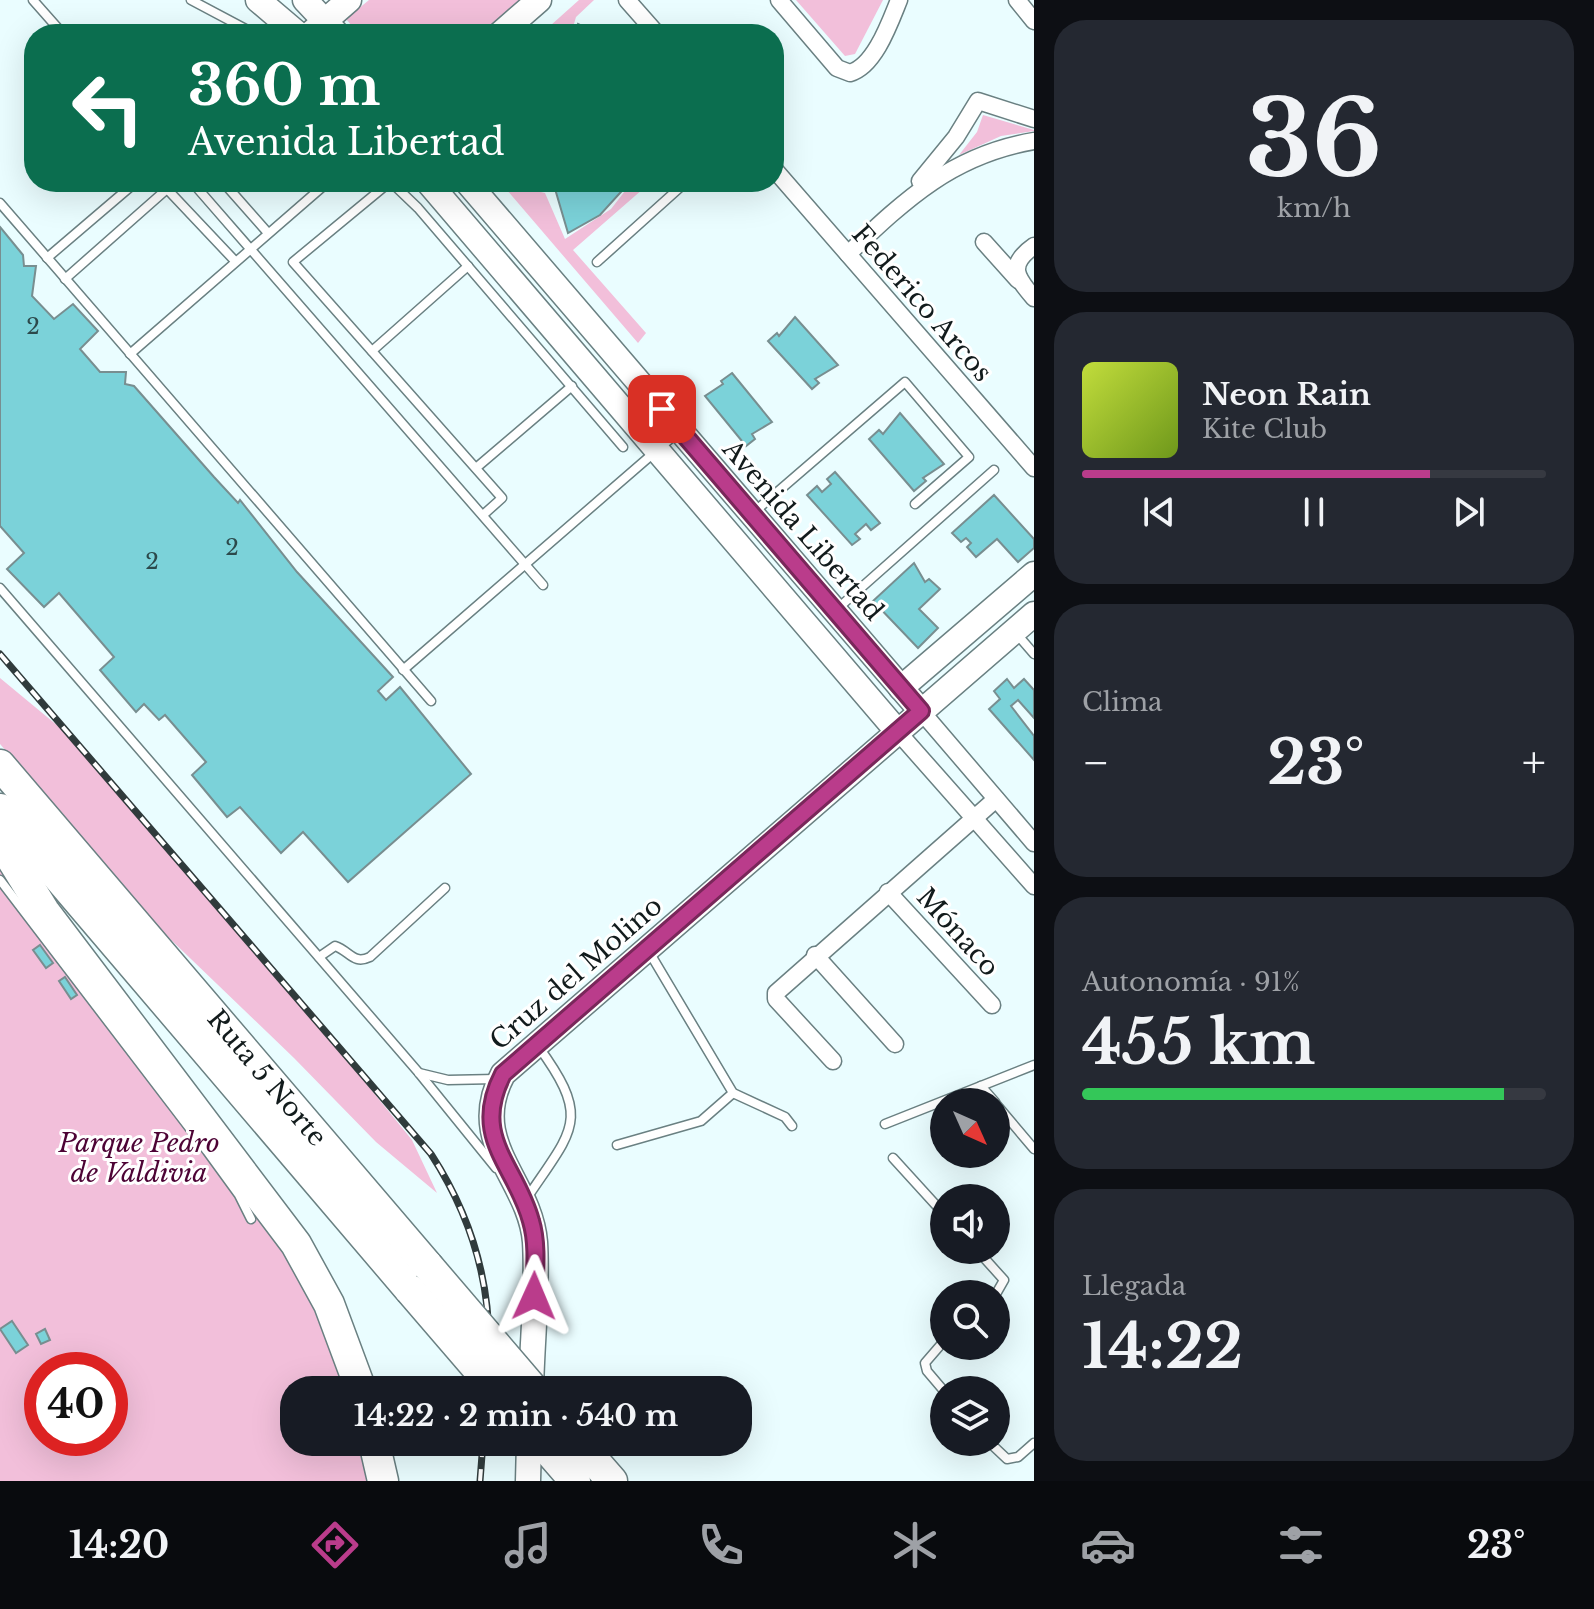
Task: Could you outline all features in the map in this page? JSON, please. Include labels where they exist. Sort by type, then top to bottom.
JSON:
[{"type":"highway","name":"Ruta 5 Norte","points":[[0,765],[419,1278],[486,1376]]},
{"type":"highway","name":"Ruta 5 Norte","points":[[0,809],[419,1278],[518,1376]]},
{"type":"highway","points":[[0,840],[44,911],[296,1244],[329,1304],[356,1376]]},
{"type":"highway","points":[[377,1456],[383,1481]]},
{"type":"highway","points":[[580,1465],[612,1481]]},
{"type":"street","points":[[258,0],[286,24]]},
{"type":"street","points":[[305,0],[321,24]]},
{"type":"street","points":[[328,24],[349,0]]},
{"type":"street","points":[[511,24],[539,0]]},
{"type":"street","points":[[627,0],[648,24]]},
{"type":"street","points":[[779,0],[837,68],[850,73],[864,64],[884,34],[899,0]]},
{"type":"street","points":[[1017,0],[1034,21]]},
{"type":"street","points":[[901,204],[956,137],[978,101],[1034,119]]},
{"type":"street","points":[[848,254],[901,204],[947,170],[1003,147],[1034,141]]},
{"type":"street","name":"Federico Arcos","points":[[784,180],[1034,468]]},
{"type":"street","points":[[437,192],[897,731],[1034,886]]},
{"type":"street","name":"Avenida Libertad","points":[[476,192],[1034,843]]},
{"type":"street","points":[[984,242],[1034,298]]},
{"type":"street","points":[[1019,281],[1016,267],[1021,255],[1034,246]]},
{"type":"street","points":[[901,688],[1034,574]]},
{"type":"street","points":[[957,680],[1002,602]]},
{"type":"street","name":"Cruz del Molino","points":[[532,1376],[535,1241],[524,1202],[493,1136],[492,1101],[501,1078],[536,1043],[1034,614]]},
{"type":"street","points":[[833,1061],[776,999],[780,986],[996,799]]},
{"type":"street","name":"Mónaco","points":[[888,892],[992,1005]]},
{"type":"street","points":[[815,955],[895,1044]]},
{"type":"street","points":[[528,1481],[529,1456]]},
{"type":"lane","points":[[33,0],[54,24]]},
{"type":"lane","points":[[191,0],[236,24]]},
{"type":"lane","points":[[47,258],[124,192]]},
{"type":"lane","points":[[65,279],[164,192]]},
{"type":"lane","points":[[170,192],[235,261]]},
{"type":"lane","points":[[201,192],[543,585]]},
{"type":"lane","points":[[232,192],[268,233]]},
{"type":"lane","points":[[130,354],[316,192]]},
{"type":"lane","points":[[379,192],[293,262],[502,498],[483,515]]},
{"type":"lane","points":[[402,192],[623,447]]},
{"type":"lane","points":[[597,262],[675,192]]},
{"type":"lane","points":[[0,203],[431,701]]},
{"type":"lane","points":[[372,351],[468,266]]},
{"type":"lane","points":[[753,513],[905,382],[969,457],[915,504]]},
{"type":"lane","points":[[476,468],[572,386]]},
{"type":"lane","points":[[403,670],[528,566],[680,430]]},
{"type":"lane","points":[[836,611],[994,470]]},
{"type":"lane","points":[[0,588],[419,1073],[524,1202],[571,1126],[570,1098],[565,1083],[536,1043]]},
{"type":"lane","points":[[1014,631],[1034,654]]},
{"type":"lane","points":[[0,880],[207,1151],[239,1195],[251,1219]]},
{"type":"lane","points":[[319,957],[335,946],[353,959],[362,961],[370,957],[445,888]]},
{"type":"lane","points":[[647,948],[733,1093],[785,1117],[792,1126]]},
{"type":"lane","points":[[885,1124],[1034,1065]]},
{"type":"lane","points":[[419,1073],[472,1081],[501,1078]]},
{"type":"lane","points":[[617,1145],[701,1121],[733,1093]]},
{"type":"lane","points":[[1010,1121],[1034,1149]]},
{"type":"lane","points":[[893,1158],[930,1199]]},
{"type":"lane","points":[[990,1264],[1004,1280]]},
{"type":"lane","points":[[930,1357],[925,1363],[931,1376]]},
{"type":"lane","points":[[1004,1456],[1007,1459],[1018,1457],[1034,1443]]},
{"type":"green space","points":[[369,0],[530,0],[502,24],[350,24],[346,19]]},
{"type":"green space","points":[[579,0],[594,0],[576,17],[574,24],[552,24]]},
{"type":"green space","points":[[796,0],[883,0],[855,54],[845,56]]},
{"type":"green space","points":[[983,115],[1034,131],[1001,136],[959,155],[977,132]]},
{"type":"green space","points":[[509,192],[545,193],[565,239],[611,209],[624,192],[640,192],[573,250],[646,333],[638,343]]},
{"type":"green space","points":[[0,678],[64,731],[364,1081],[412,1140],[437,1193],[376,1142],[166,935],[0,744]]},
{"type":"green space","name":"Parque Pedro de Valdivia","points":[[0,870],[277,1234],[349,1376],[280,1376],[280,1456],[370,1456],[375,1481],[0,1481]]},
{"type":"building","points":[[556,192],[621,192],[600,215],[568,233]]},
{"type":"building","points":[[0,227],[23,255],[24,266],[36,266],[32,296],[54,319],[73,304],[98,331],[80,349],[100,372],[126,372],[125,384],[134,386],[238,503],[240,500],[297,572],[393,677],[378,691],[386,700],[400,687],[471,774],[348,882],[303,832],[281,853],[240,807],[227,817],[192,775],[206,762],[165,715],[159,720],[144,704],[136,712],[100,670],[114,657],[59,593],[44,607],[7,569],[24,553],[0,526]]},
{"type":"building","points":[[795,317],[838,365],[815,379],[819,383],[812,389],[768,341],[777,333],[779,336]]},
{"type":"building","points":[[732,373],[772,422],[752,434],[755,439],[746,446],[705,396],[723,384],[721,381]]},
{"type":"building","points":[[900,413],[944,464],[923,478],[926,481],[914,491],[869,439],[879,430],[883,434]]},
{"type":"building","points":[[835,472],[880,523],[871,530],[866,524],[855,534],[860,539],[852,545],[807,495],[817,486],[822,492],[831,484],[827,479]]},
{"type":"building","points":[[994,495],[1034,539],[1034,548],[1018,562],[997,539],[976,557],[967,547],[971,543],[966,538],[961,542],[952,533]]},
{"type":"building","points":[[914,563],[925,582],[929,579],[940,589],[919,609],[938,628],[918,648],[873,601]]},
{"type":"building","points":[[1007,679],[1014,688],[1024,679],[1034,690],[1034,718],[1018,700],[1011,706],[1034,736],[1034,760],[989,709],[1000,699],[994,691]]},
{"type":"building","points":[[40,945],[53,963],[46,968],[33,950]]},
{"type":"building","points":[[65,977],[77,995],[71,999],[59,981]]},
{"type":"building","points":[[12,1321],[28,1345],[16,1353],[0,1329]]},
{"type":"building","points":[[45,1329],[50,1340],[41,1344],[36,1334]]},
{"type":"railway","points":[[0,654],[431,1154],[461,1209],[480,1267],[489,1327],[487,1376]]},
{"type":"railway","points":[[480,1481],[482,1456]]},
{"type":"route","points":[[534,1296],[535,1241],[531,1220],[500,1159],[493,1136],[492,1101],[503,1074],[921,711],[662,409]]}]
